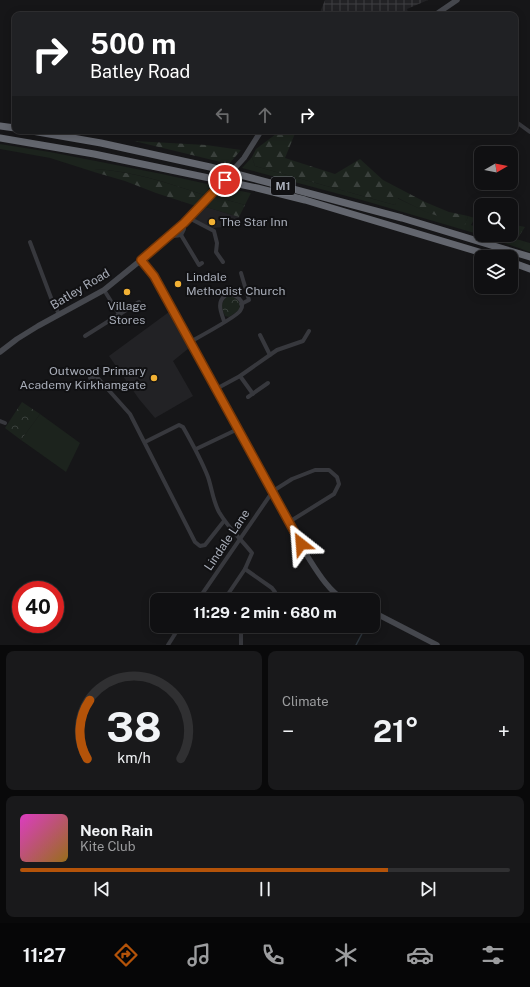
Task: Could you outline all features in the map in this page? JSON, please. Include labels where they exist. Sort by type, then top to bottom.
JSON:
[{"type":"highway","points":[[0,126],[12,128]]},
{"type":"highway","name":"M1","points":[[49,134],[101,143],[210,167],[402,218],[530,258]]},
{"type":"highway","name":"M1","points":[[0,138],[94,154],[257,188],[305,200],[474,250]]},
{"type":"highway","points":[[518,265],[530,269]]},
{"type":"street","points":[[439,12],[457,0]]},
{"type":"street","points":[[518,123],[530,132]]},
{"type":"street","name":"Batley Road","points":[[0,352],[17,339],[104,290],[141,260],[184,223],[205,201],[244,158],[259,134]]},
{"type":"street","points":[[189,218],[214,232],[217,242],[216,252],[223,262]]},
{"type":"street","points":[[184,223],[182,235],[199,265],[202,263]]},
{"type":"street","points":[[170,235],[182,235]]},
{"type":"street","points":[[30,242],[53,303],[60,314]]},
{"type":"street","points":[[141,260],[154,276],[273,491],[306,554],[319,574],[335,593]]},
{"type":"street","points":[[242,273],[249,300],[242,304]]},
{"type":"street","points":[[104,290],[119,314]]},
{"type":"street","points":[[190,342],[224,322],[240,312],[242,304],[238,297],[234,295],[230,294],[223,297],[220,305],[224,322]]},
{"type":"street","points":[[85,336],[140,302]]},
{"type":"street","points":[[216,389],[240,376],[277,350],[303,341],[309,330]]},
{"type":"street","points":[[265,332],[259,335],[270,355]]},
{"type":"street","points":[[96,376],[97,370]]},
{"type":"street","points":[[90,378],[96,376]]},
{"type":"street","points":[[96,376],[130,414],[195,542],[200,546],[205,546],[224,521]]},
{"type":"street","points":[[240,376],[253,394]]},
{"type":"street","points":[[248,397],[268,383]]},
{"type":"street","points":[[0,421],[5,423]]},
{"type":"street","points":[[145,442],[179,425],[183,427],[196,449],[210,484],[214,501],[224,521],[232,532],[252,553],[246,569],[229,593]]},
{"type":"street","points":[[196,449],[238,429]]},
{"type":"street","points":[[273,491],[292,479],[315,470],[329,470],[338,479],[338,486],[334,494],[289,522]]},
{"type":"street","name":"Lindale Lane","points":[[203,593],[239,538],[273,491]]},
{"type":"street","points":[[246,569],[272,588],[275,593]]},
{"type":"street","points":[[380,616],[437,645]]},
{"type":"street","points":[[168,645],[176,633]]},
{"type":"street","points":[[241,633],[241,645]]},
{"type":"shaded area","points":[[325,0],[428,0],[407,9],[408,12],[320,12]]},
{"type":"shaded area","points":[[206,207],[239,217],[236,226],[227,222],[223,227],[213,228],[192,219]]},
{"type":"shaded area","name":"Outwood Primary Academy Kirkhamgate","points":[[169,312],[189,348],[173,361],[193,396],[155,418],[139,399],[109,356]]},
{"type":"green space","points":[[276,134],[295,134],[285,158],[335,174],[360,159],[383,180],[425,202],[449,212],[468,216],[465,225],[426,212],[398,198],[395,205],[255,166],[252,157],[256,149]]},
{"type":"green space","points":[[134,141],[206,145],[241,150],[229,164]]},
{"type":"green space","points":[[0,144],[50,152],[212,185],[204,195],[137,175],[95,169],[94,172],[50,158],[0,149]]},
{"type":"green space","points":[[252,157],[255,166],[395,205],[397,198],[427,212],[465,224],[468,216],[474,218],[471,225],[474,226],[474,233],[365,201],[242,168]]},
{"type":"green space","points":[[94,169],[136,175],[204,195],[196,206],[125,181],[94,172]]},
{"type":"green space","points":[[226,188],[251,193],[245,205],[216,197]]},
{"type":"green space","points":[[216,197],[245,205],[239,217],[206,207]]},
{"type":"green space","points":[[518,226],[525,227],[518,238]]},
{"type":"green space","points":[[518,239],[530,243],[530,252],[501,242],[518,242]]},
{"type":"green space","points":[[228,296],[236,298],[240,304],[239,310],[229,317],[225,316],[222,308],[222,303]]},
{"type":"green space","points":[[22,402],[40,414],[21,440],[5,428]]},
{"type":"green space","points":[[40,414],[80,443],[66,472],[21,440]]},
{"type":"waterway","points":[[356,645],[362,633]]},
{"type":"place","name":"The Star Inn","points":[[212,222]]},
{"type":"place","name":"Lindale Methodist Church","points":[[178,284]]},
{"type":"place","name":"Village Stores","points":[[127,292]]},
{"type":"place","name":"Outwood Primary Academy Kirkhamgate","points":[[154,378]]},
{"type":"route","points":[[225,180],[184,223],[141,260],[154,276],[301,544]]}]
